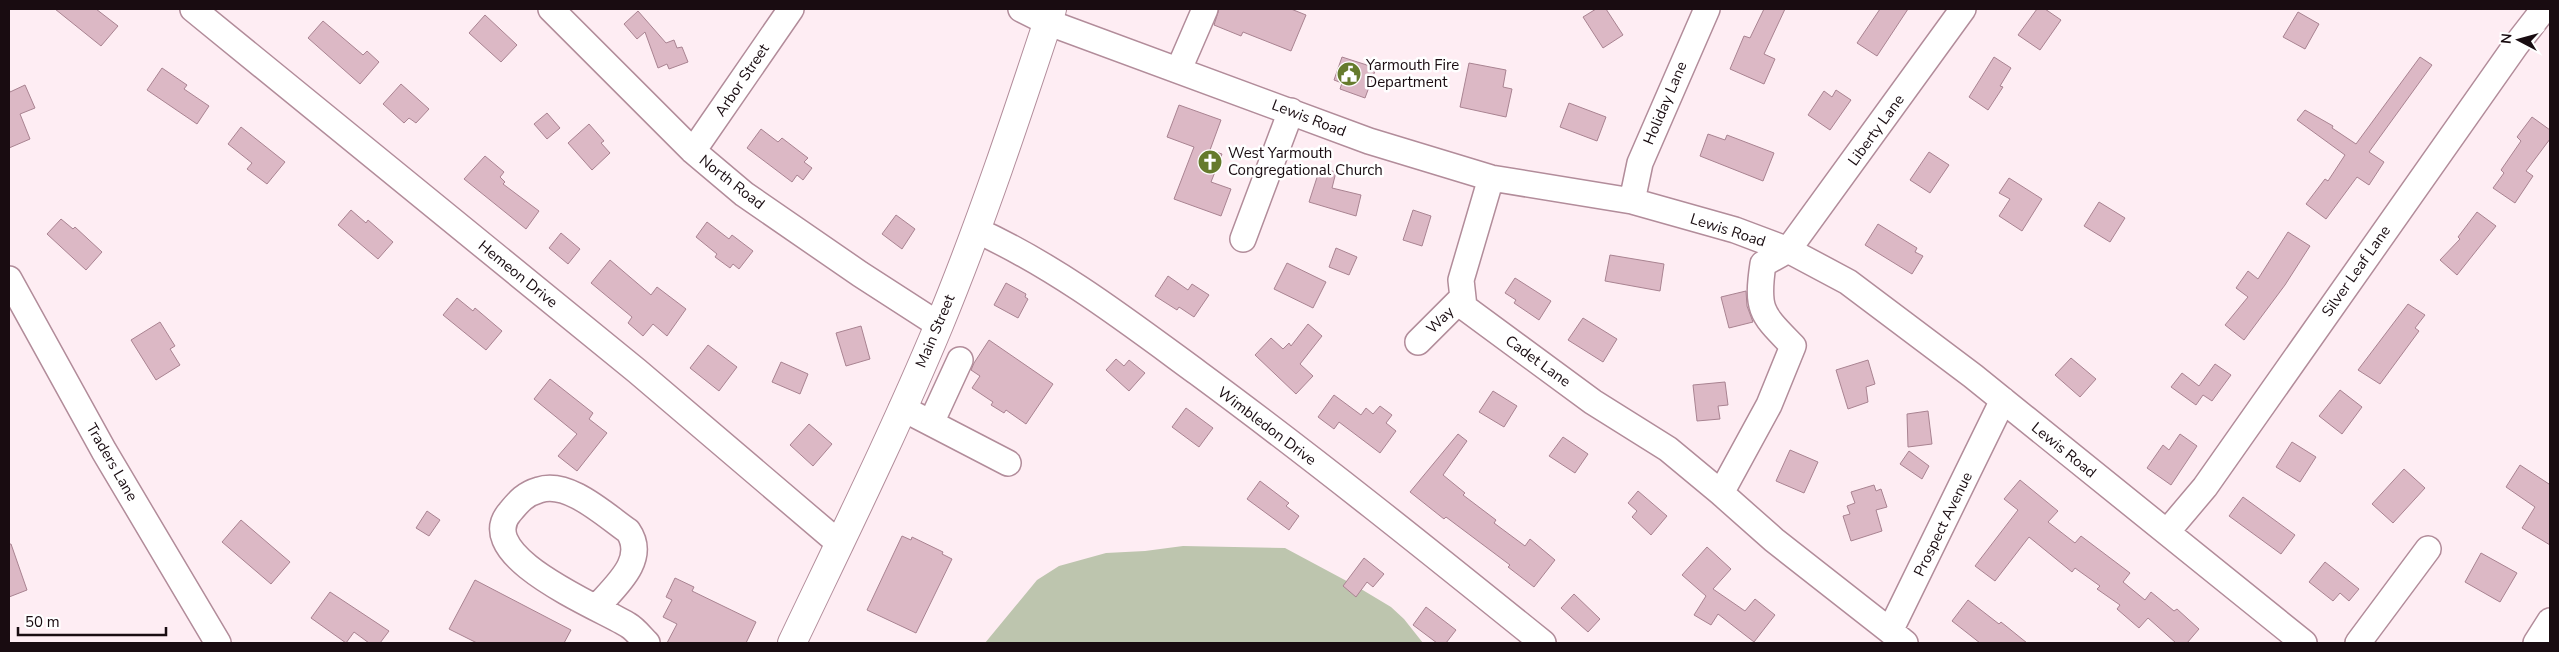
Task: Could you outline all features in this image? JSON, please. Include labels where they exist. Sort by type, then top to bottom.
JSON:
[{"type":"main road","name":"Main Street","points":[[792,643],[840,544],[939,325],[1011,135],[1050,16]]},
{"type":"street","name":"Hemeon Drive","points":[[193,9],[637,371],[840,544]]},
{"type":"street","name":"North Road","points":[[551,9],[693,151],[744,194],[860,274],[939,325]]},
{"type":"street","name":"Arbor Street","points":[[693,151],[791,9]]},
{"type":"street","name":"Lewis Road","points":[[1021,9],[1050,16],[1179,70],[1369,141],[1490,178],[1632,201],[1734,230],[1788,250],[1848,282],[2003,400],[2304,643]]},
{"type":"street","points":[[1179,70],[1205,9]]},
{"type":"street","name":"Holiday Lane","points":[[1632,201],[1640,163],[1707,9]]},
{"type":"street","name":"Liberty Lane","points":[[1788,250],[1963,9]]},
{"type":"street","name":"Silver Leaf Lane","points":[[2167,532],[2205,487],[2516,45],[2544,9]]},
{"type":"street","points":[[1243,239],[1291,111]]},
{"type":"street","points":[[1461,299],[1461,280],[1490,178]]},
{"type":"street","name":"Wimbledon Drive","points":[[976,230],[1045,265],[1138,329],[1397,525],[1543,643]]},
{"type":"street","points":[[1721,493],[1769,405],[1793,346],[1766,318],[1759,293],[1764,264],[1788,250]]},
{"type":"street","name":"Traders Lane","points":[[9,279],[104,451],[218,643]]},
{"type":"street","name":"Way","points":[[1418,342],[1461,299]]},
{"type":"street","name":"Cadet Lane","points":[[1461,299],[1464,307],[1593,402],[1668,449],[1774,540],[1898,637]]},
{"type":"street","points":[[931,423],[960,360]]},
{"type":"street","name":"Prospect Avenue","points":[[1898,637],[2003,400]]},
{"type":"street","points":[[902,408],[1008,463]]},
{"type":"street","points":[[596,608],[622,578],[635,557],[635,541],[628,531],[566,490],[547,487],[525,494],[506,516],[502,533],[504,542],[521,564],[596,608],[630,626],[648,643]]},
{"type":"street","points":[[2358,643],[2428,549]]},
{"type":"street","points":[[2536,643],[2550,621]]},
{"type":"green space","points":[[1183,546],[1285,548],[1391,607],[1404,619],[1423,643],[985,643],[1037,580],[1059,566],[1106,553],[1145,551]]},
{"type":"building","points":[[55,9],[96,9],[118,26],[101,46]]},
{"type":"building","points":[[1219,9],[1291,9],[1306,15],[1291,51],[1243,32],[1241,36],[1214,25]]},
{"type":"building","points":[[1596,9],[1606,9],[1623,35],[1603,48],[1583,17]]},
{"type":"building","points":[[1764,9],[1785,9],[1764,54],[1775,59],[1764,84],[1730,69],[1744,36],[1750,38]]},
{"type":"building","points":[[1880,9],[1908,9],[1877,56],[1857,43]]},
{"type":"building","points":[[2037,9],[2045,9],[2061,20],[2040,50],[2018,35]]},
{"type":"building","points":[[638,11],[666,43],[674,40],[677,48],[682,47],[688,62],[669,69],[667,64],[658,68],[645,32],[637,39],[624,24]]},
{"type":"building","points":[[2298,12],[2319,24],[2305,49],[2283,37]]},
{"type":"building","points":[[485,15],[517,45],[501,62],[469,33]]},
{"type":"building","points":[[323,21],[363,55],[367,51],[379,62],[360,84],[308,38]]},
{"type":"building","points":[[1342,57],[1376,68],[1365,98],[1340,89],[1342,83],[1334,80]]},
{"type":"building","points":[[1994,57],[2011,68],[2000,86],[2003,87],[1988,110],[1969,97]]},
{"type":"building","points":[[2420,57],[2432,65],[2369,152],[2384,162],[2369,185],[2357,177],[2326,219],[2306,204],[2325,179],[2328,181],[2345,155],[2297,120],[2305,110],[2333,126],[2332,128],[2356,144]]},
{"type":"building","points":[[1469,63],[1506,70],[1503,87],[1512,89],[1506,117],[1460,107]]},
{"type":"building","points":[[162,68],[187,85],[184,89],[209,106],[197,124],[147,90]]},
{"type":"building","points":[[401,84],[429,109],[416,123],[409,118],[404,123],[383,104]]},
{"type":"building","points":[[25,85],[35,108],[20,114],[30,139],[9,148],[9,88],[10,92]]},
{"type":"building","points":[[1836,90],[1851,100],[1830,130],[1808,115],[1824,91],[1832,97]]},
{"type":"building","points":[[1569,103],[1606,117],[1597,141],[1560,127]]},
{"type":"building","name":"West Yarmouth Congregational Church","points":[[1179,105],[1221,120],[1210,150],[1222,154],[1211,182],[1231,189],[1221,216],[1174,199],[1194,147],[1167,137]]},
{"type":"building","points":[[547,113],[560,128],[547,139],[534,124]]},
{"type":"building","points":[[2532,117],[2550,130],[2550,139],[2526,171],[2533,176],[2515,203],[2493,188],[2504,173],[2501,170],[2521,141],[2517,137]]},
{"type":"building","points":[[589,124],[604,141],[601,143],[610,153],[592,170],[568,143]]},
{"type":"building","points":[[241,127],[285,162],[267,184],[247,169],[252,163],[228,144]]},
{"type":"building","points":[[761,129],[778,142],[782,138],[808,158],[804,162],[812,168],[803,180],[797,175],[792,182],[747,148]]},
{"type":"building","points":[[1708,134],[1725,140],[1727,135],[1774,153],[1763,181],[1700,156]]},
{"type":"building","points":[[1929,152],[1949,165],[1930,193],[1910,180]]},
{"type":"building","points":[[485,156],[504,172],[500,177],[505,182],[503,184],[539,211],[526,229],[464,179]]},
{"type":"building","points":[[1320,168],[1336,172],[1332,188],[1361,195],[1356,216],[1309,202]]},
{"type":"building","points":[[2009,178],[2042,199],[2022,231],[1999,216],[2010,199],[1999,193]]},
{"type":"building","points":[[2099,202],[2125,218],[2110,242],[2084,226]]},
{"type":"building","points":[[351,210],[366,223],[368,220],[393,242],[378,259],[338,225]]},
{"type":"building","points":[[1413,210],[1431,216],[1422,246],[1403,240]]},
{"type":"building","points":[[2477,212],[2496,226],[2457,275],[2440,260],[2460,239],[2458,237]]},
{"type":"building","points":[[896,215],[915,229],[902,249],[882,234]]},
{"type":"building","points":[[61,219],[73,229],[75,227],[102,252],[86,270],[47,234]]},
{"type":"building","points":[[707,222],[729,239],[732,235],[753,251],[739,269],[733,264],[730,268],[715,257],[717,254],[696,237]]},
{"type":"building","points":[[1878,224],[1917,248],[1915,252],[1923,256],[1912,274],[1865,245]]},
{"type":"building","points":[[2288,232],[2310,246],[2285,285],[2244,340],[2225,325],[2248,297],[2236,288],[2248,271],[2258,279]]},
{"type":"building","points":[[561,233],[580,249],[568,264],[549,248]]},
{"type":"building","points":[[1336,248],[1357,257],[1349,275],[1329,267]]},
{"type":"building","points":[[1610,255],[1664,264],[1660,291],[1605,281]]},
{"type":"building","points":[[610,260],[651,295],[657,287],[686,309],[667,336],[653,324],[643,336],[628,323],[632,317],[591,283]]},
{"type":"building","points":[[1287,263],[1326,282],[1313,308],[1274,289]]},
{"type":"building","points":[[1168,276],[1188,290],[1192,284],[1209,295],[1194,317],[1179,307],[1177,310],[1155,296]]},
{"type":"building","points":[[1515,278],[1551,301],[1539,320],[1514,303],[1516,300],[1505,293]]},
{"type":"building","points":[[1006,283],[1026,294],[1025,297],[1028,299],[1018,318],[994,305]]},
{"type":"building","points":[[1746,291],[1747,306],[1753,322],[1729,328],[1721,297]]},
{"type":"building","points":[[457,298],[473,311],[475,308],[502,331],[486,350],[443,315]]},
{"type":"building","points":[[2408,304],[2425,315],[2415,328],[2419,331],[2380,384],[2358,370]]},
{"type":"building","points":[[1583,318],[1617,339],[1603,362],[1568,340]]},
{"type":"building","points":[[160,322],[175,346],[170,349],[180,365],[156,380],[131,340]]},
{"type":"building","points":[[1308,324],[1322,336],[1300,364],[1313,376],[1296,394],[1255,355],[1271,338],[1283,349],[1289,343],[1291,346]]},
{"type":"building","points":[[861,326],[870,359],[846,366],[836,333]]},
{"type":"building","points":[[989,340],[1053,384],[1026,424],[1006,410],[1004,413],[991,405],[993,402],[972,388],[980,376],[971,370]]},
{"type":"building","points":[[708,345],[737,367],[719,391],[690,368]]},
{"type":"building","points":[[2071,358],[2096,379],[2080,397],[2055,375]]},
{"type":"building","points":[[1116,359],[1124,366],[1129,360],[1145,373],[1129,391],[1106,370]]},
{"type":"building","points":[[1868,360],[1875,384],[1866,387],[1868,402],[1848,409],[1836,370]]},
{"type":"building","points":[[781,362],[808,374],[800,394],[772,382]]},
{"type":"building","points":[[2215,364],[2231,375],[2212,401],[2203,395],[2196,405],[2171,387],[2182,373],[2199,386]]},
{"type":"building","points":[[550,379],[593,413],[589,419],[607,433],[577,471],[558,456],[577,434],[534,399]]},
{"type":"building","points":[[1725,382],[1728,405],[1718,406],[1720,419],[1697,421],[1693,385]]},
{"type":"building","points":[[2340,390],[2362,407],[2342,434],[2319,416]]},
{"type":"building","points":[[1493,391],[1517,406],[1504,427],[1479,412]]},
{"type":"building","points":[[1334,395],[1361,415],[1366,408],[1373,414],[1380,406],[1392,415],[1386,423],[1396,431],[1380,453],[1339,422],[1334,429],[1318,417]]},
{"type":"building","points":[[1186,408],[1213,428],[1199,447],[1172,427]]},
{"type":"building","points":[[1928,411],[1932,444],[1908,447],[1907,414]]},
{"type":"building","points":[[809,424],[832,444],[813,466],[790,445]]},
{"type":"building","points":[[1458,434],[1467,441],[1443,475],[1465,493],[1463,495],[1496,520],[1494,523],[1525,546],[1530,539],[1555,560],[1534,587],[1508,567],[1510,565],[1446,517],[1444,519],[1410,492]]},
{"type":"building","points":[[2180,434],[2197,446],[2171,485],[2147,468],[2163,445],[2169,450]]},
{"type":"building","points":[[1563,437],[1588,454],[1575,473],[1549,456]]},
{"type":"building","points":[[2292,442],[2316,457],[2300,482],[2276,467]]},
{"type":"building","points":[[1790,450],[1818,462],[1804,493],[1776,481]]},
{"type":"building","points":[[1909,451],[1929,466],[1922,479],[1900,464]]},
{"type":"building","points":[[2520,465],[2549,484],[2550,482],[2550,545],[2522,528],[2535,507],[2506,487]]},
{"type":"building","points":[[2404,469],[2425,488],[2393,523],[2372,504]]},
{"type":"building","points":[[2020,480],[2058,511],[2048,522],[2075,543],[2081,536],[2130,573],[2123,582],[2145,600],[2151,592],[2174,611],[2177,609],[2199,629],[2187,643],[2176,643],[2148,618],[2139,628],[2117,609],[2120,605],[2097,589],[2100,586],[2075,568],[2072,572],[2029,537],[1995,581],[1975,566],[2018,510],[2004,499]]},
{"type":"building","points":[[1260,481],[1289,503],[1286,506],[1299,516],[1289,530],[1247,499]]},
{"type":"building","points":[[1874,485],[1876,491],[1881,489],[1887,507],[1876,510],[1882,531],[1851,541],[1843,516],[1850,514],[1847,506],[1855,503],[1851,492]]},
{"type":"building","points":[[1638,491],[1667,516],[1651,535],[1632,517],[1637,511],[1628,503]]},
{"type":"building","points":[[2243,497],[2295,535],[2281,554],[2229,516]]},
{"type":"building","points":[[427,511],[440,520],[429,536],[416,528]]},
{"type":"building","points":[[241,520],[290,562],[271,584],[222,542]]},
{"type":"building","points":[[902,536],[911,540],[912,537],[943,552],[942,554],[952,559],[916,633],[867,610]]},
{"type":"building","points":[[9,544],[11,544],[27,590],[9,597]]},
{"type":"building","points":[[1707,547],[1731,569],[1713,589],[1745,611],[1755,599],[1775,615],[1754,642],[1718,614],[1711,625],[1694,615],[1706,596],[1682,575]]},
{"type":"building","points":[[2481,553],[2517,573],[2500,602],[2465,582]]},
{"type":"building","points":[[1364,558],[1384,574],[1373,587],[1367,582],[1356,597],[1343,586]]},
{"type":"building","points":[[2325,562],[2359,589],[2349,601],[2340,593],[2333,601],[2309,582]]},
{"type":"building","points":[[675,578],[694,587],[692,591],[756,622],[746,643],[667,643],[677,624],[663,617],[672,600],[666,597]]},
{"type":"building","points":[[475,580],[571,630],[564,643],[477,643],[449,629]]},
{"type":"building","points":[[330,592],[389,631],[380,643],[369,643],[354,632],[346,643],[311,618]]},
{"type":"building","points":[[1574,594],[1600,619],[1588,632],[1561,608]]},
{"type":"building","points":[[1968,600],[1999,624],[2001,622],[2027,643],[1980,643],[1952,621]]},
{"type":"building","points":[[1426,607],[1456,630],[1446,643],[1437,643],[1413,625]]},
{"type":"place","name":"Yarmouth Fire Department","points":[[1349,74]]},
{"type":"place","name":"West Yarmouth Congregational Church","points":[[1210,162]]}]
